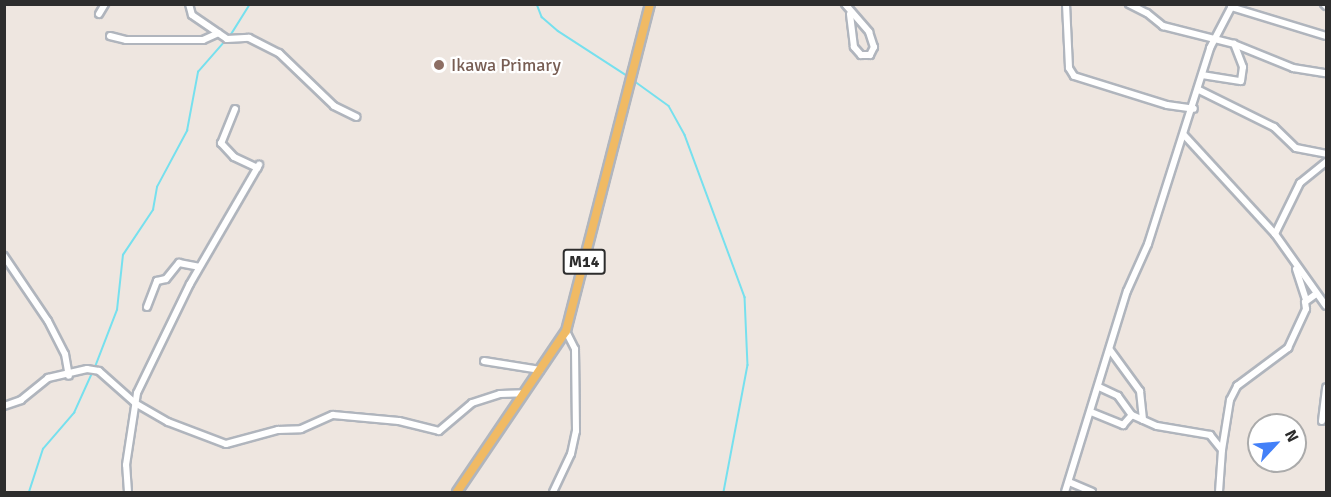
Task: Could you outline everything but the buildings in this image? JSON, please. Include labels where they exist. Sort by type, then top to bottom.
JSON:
[{"type":"main road","name":"M14","points":[[457,492],[566,331],[650,4]]},
{"type":"street","points":[[99,14],[105,4]]},
{"type":"street","points":[[189,4],[192,15],[231,40],[249,38],[279,53],[334,106],[357,117]]},
{"type":"street","points":[[845,4],[850,14],[855,47],[861,55],[870,55],[874,46],[869,32],[850,14]]},
{"type":"street","points":[[1066,4],[1068,68],[1074,76],[1167,105],[1194,109]]},
{"type":"street","points":[[1129,4],[1148,13],[1163,26],[1234,44],[1293,68],[1326,73]]},
{"type":"street","points":[[1065,492],[1127,291],[1148,244],[1194,109],[1214,39],[1232,6],[1326,36]]},
{"type":"street","points":[[110,36],[126,40],[203,40],[219,33]]},
{"type":"street","points":[[1202,75],[1241,81],[1243,67],[1234,44]]},
{"type":"street","points":[[1199,90],[1274,128],[1296,148],[1326,153]]},
{"type":"street","points":[[128,492],[126,465],[135,403],[199,267],[258,166],[234,157],[220,143],[235,109]]},
{"type":"street","points":[[1184,135],[1275,234],[1326,306]]},
{"type":"street","points":[[1275,234],[1300,183],[1326,162]]},
{"type":"street","points":[[4,256],[48,321],[65,354],[69,376]]},
{"type":"street","points":[[147,307],[157,281],[168,278],[179,263],[199,267]]},
{"type":"street","points":[[1220,492],[1222,450],[1230,397],[1246,375],[1288,348],[1306,309],[1306,300],[1294,263]]},
{"type":"street","points":[[1306,300],[1316,294]]},
{"type":"street","points":[[553,492],[571,454],[576,431],[576,360],[566,331]]},
{"type":"street","points":[[1110,350],[1140,391],[1143,420]]},
{"type":"street","points":[[484,361],[540,370]]},
{"type":"street","points":[[4,406],[21,400],[39,382],[69,376],[87,369],[99,371],[135,403],[168,422],[226,444],[278,430],[301,429],[333,415],[399,421],[439,431],[472,404],[500,394],[524,393]]},
{"type":"street","points":[[1099,387],[1118,396],[1132,415],[1175,431],[1208,434],[1222,450]]},
{"type":"street","points":[[1322,421],[1326,387]]},
{"type":"street","points":[[1091,412],[1123,425],[1132,415]]},
{"type":"street","points":[[1069,482],[1092,492]]},
{"type":"waterway","points":[[230,36],[250,4]]},
{"type":"waterway","points":[[537,4],[542,17],[558,31],[629,77]]},
{"type":"waterway","points":[[95,367],[117,310],[123,255],[153,210],[157,187],[187,131],[198,72],[226,40]]},
{"type":"waterway","points":[[633,80],[669,106],[685,135],[745,297],[748,365],[724,492]]},
{"type":"waterway","points":[[29,492],[43,449],[74,413],[93,371]]},
{"type":"place","name":"Ikawa Primary","points":[[439,65]]}]
